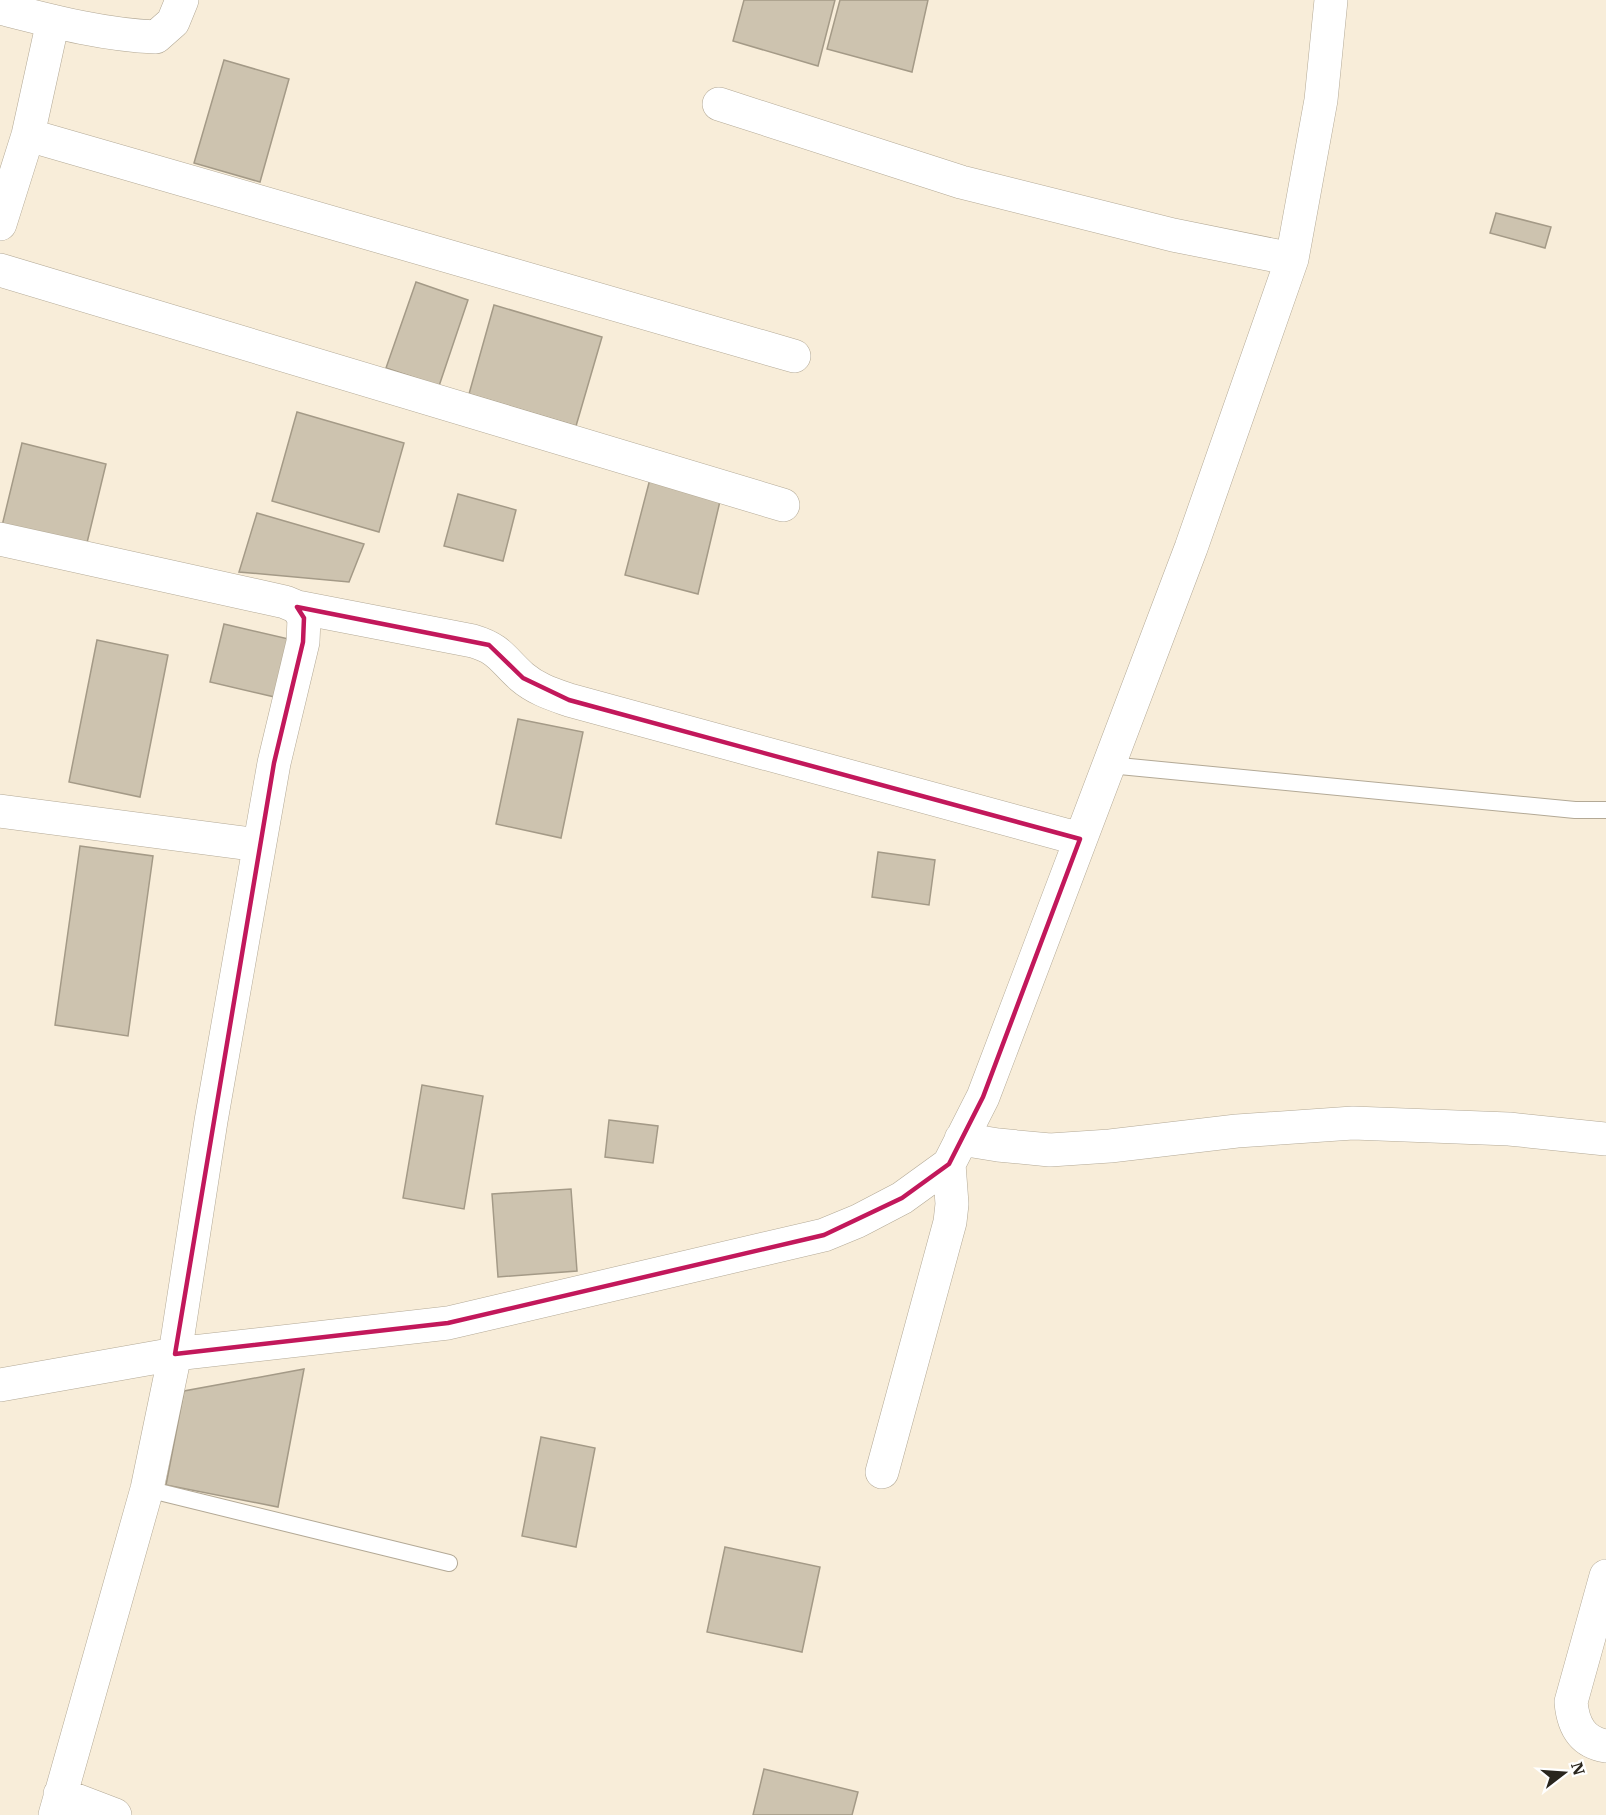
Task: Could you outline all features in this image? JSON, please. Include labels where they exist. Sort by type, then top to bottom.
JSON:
[{"type":"street","points":[[0,8],[53,21],[156,38],[173,22],[182,0]]},
{"type":"street","points":[[0,1384],[175,1353],[448,1323],[824,1235],[858,1221],[902,1198],[955,1152],[983,1097],[1191,548],[1292,259],[1321,100],[1331,0]]},
{"type":"street","points":[[0,224],[28,135],[53,21]]},
{"type":"street","points":[[719,104],[961,182],[1173,235],[1292,259]]},
{"type":"street","points":[[28,135],[794,356]]},
{"type":"street","points":[[0,270],[783,505]]},
{"type":"street","points":[[0,539],[285,602],[297,607],[489,645],[523,678],[543,691],[569,700],[1080,840]]},
{"type":"street","points":[[115,1815],[57,1804],[147,1489],[175,1353],[211,1120],[274,763],[303,642],[304,618],[297,607]]},
{"type":"street","points":[[0,811],[260,845]]},
{"type":"street","points":[[955,1152],[998,1145],[1050,1150],[1110,1146],[1237,1131],[1353,1123],[1509,1129],[1606,1138]]},
{"type":"street","points":[[882,1472],[950,1222],[955,1152]]},
{"type":"street","points":[[1606,1576],[1571,1702],[1573,1717],[1579,1730],[1597,1744],[1606,1746]]},
{"type":"lane","points":[[1109,765],[1563,809],[1606,810]]},
{"type":"lane","points":[[147,1489],[449,1563]]},
{"type":"highlighted area","points":[[297,607],[489,645],[523,678],[569,700],[1080,839],[983,1097],[949,1164],[902,1198],[824,1235],[448,1323],[175,1354],[274,763],[303,642],[304,618]]},
{"type":"building","points":[[744,0],[835,0],[818,66],[733,41]]},
{"type":"building","points":[[840,0],[928,0],[912,72],[827,49]]},
{"type":"building","points":[[224,60],[289,79],[260,182],[194,163]]},
{"type":"building","points":[[1496,213],[1551,227],[1545,248],[1490,233]]},
{"type":"building","points":[[416,282],[468,300],[439,386],[386,368]]},
{"type":"building","points":[[494,305],[602,337],[576,426],[469,394]]},
{"type":"building","points":[[297,412],[404,443],[379,532],[272,501]]},
{"type":"building","points":[[22,443],[106,464],[85,551],[1,530]]},
{"type":"building","points":[[650,479],[721,497],[698,594],[625,575]]},
{"type":"building","points":[[458,494],[516,510],[503,561],[444,546]]},
{"type":"building","points":[[257,513],[364,544],[349,582],[239,572]]},
{"type":"building","points":[[224,624],[293,640],[279,698],[210,682]]},
{"type":"building","points":[[97,640],[168,655],[140,797],[69,782]]},
{"type":"building","points":[[518,719],[583,732],[561,838],[496,824]]},
{"type":"building","points":[[80,846],[153,856],[128,1036],[55,1025]]},
{"type":"building","points":[[878,852],[935,860],[929,905],[872,897]]},
{"type":"building","points":[[422,1085],[483,1096],[464,1209],[403,1198]]},
{"type":"building","points":[[609,1120],[658,1126],[653,1163],[605,1157]]},
{"type":"building","points":[[571,1189],[577,1271],[498,1277],[492,1194]]},
{"type":"building","points":[[304,1369],[278,1507],[166,1485],[184,1391]]},
{"type":"building","points":[[541,1437],[595,1448],[576,1547],[522,1536]]},
{"type":"building","points":[[725,1547],[820,1567],[802,1652],[707,1632]]},
{"type":"building","points":[[764,1769],[858,1792],[852,1815],[753,1815]]}]
